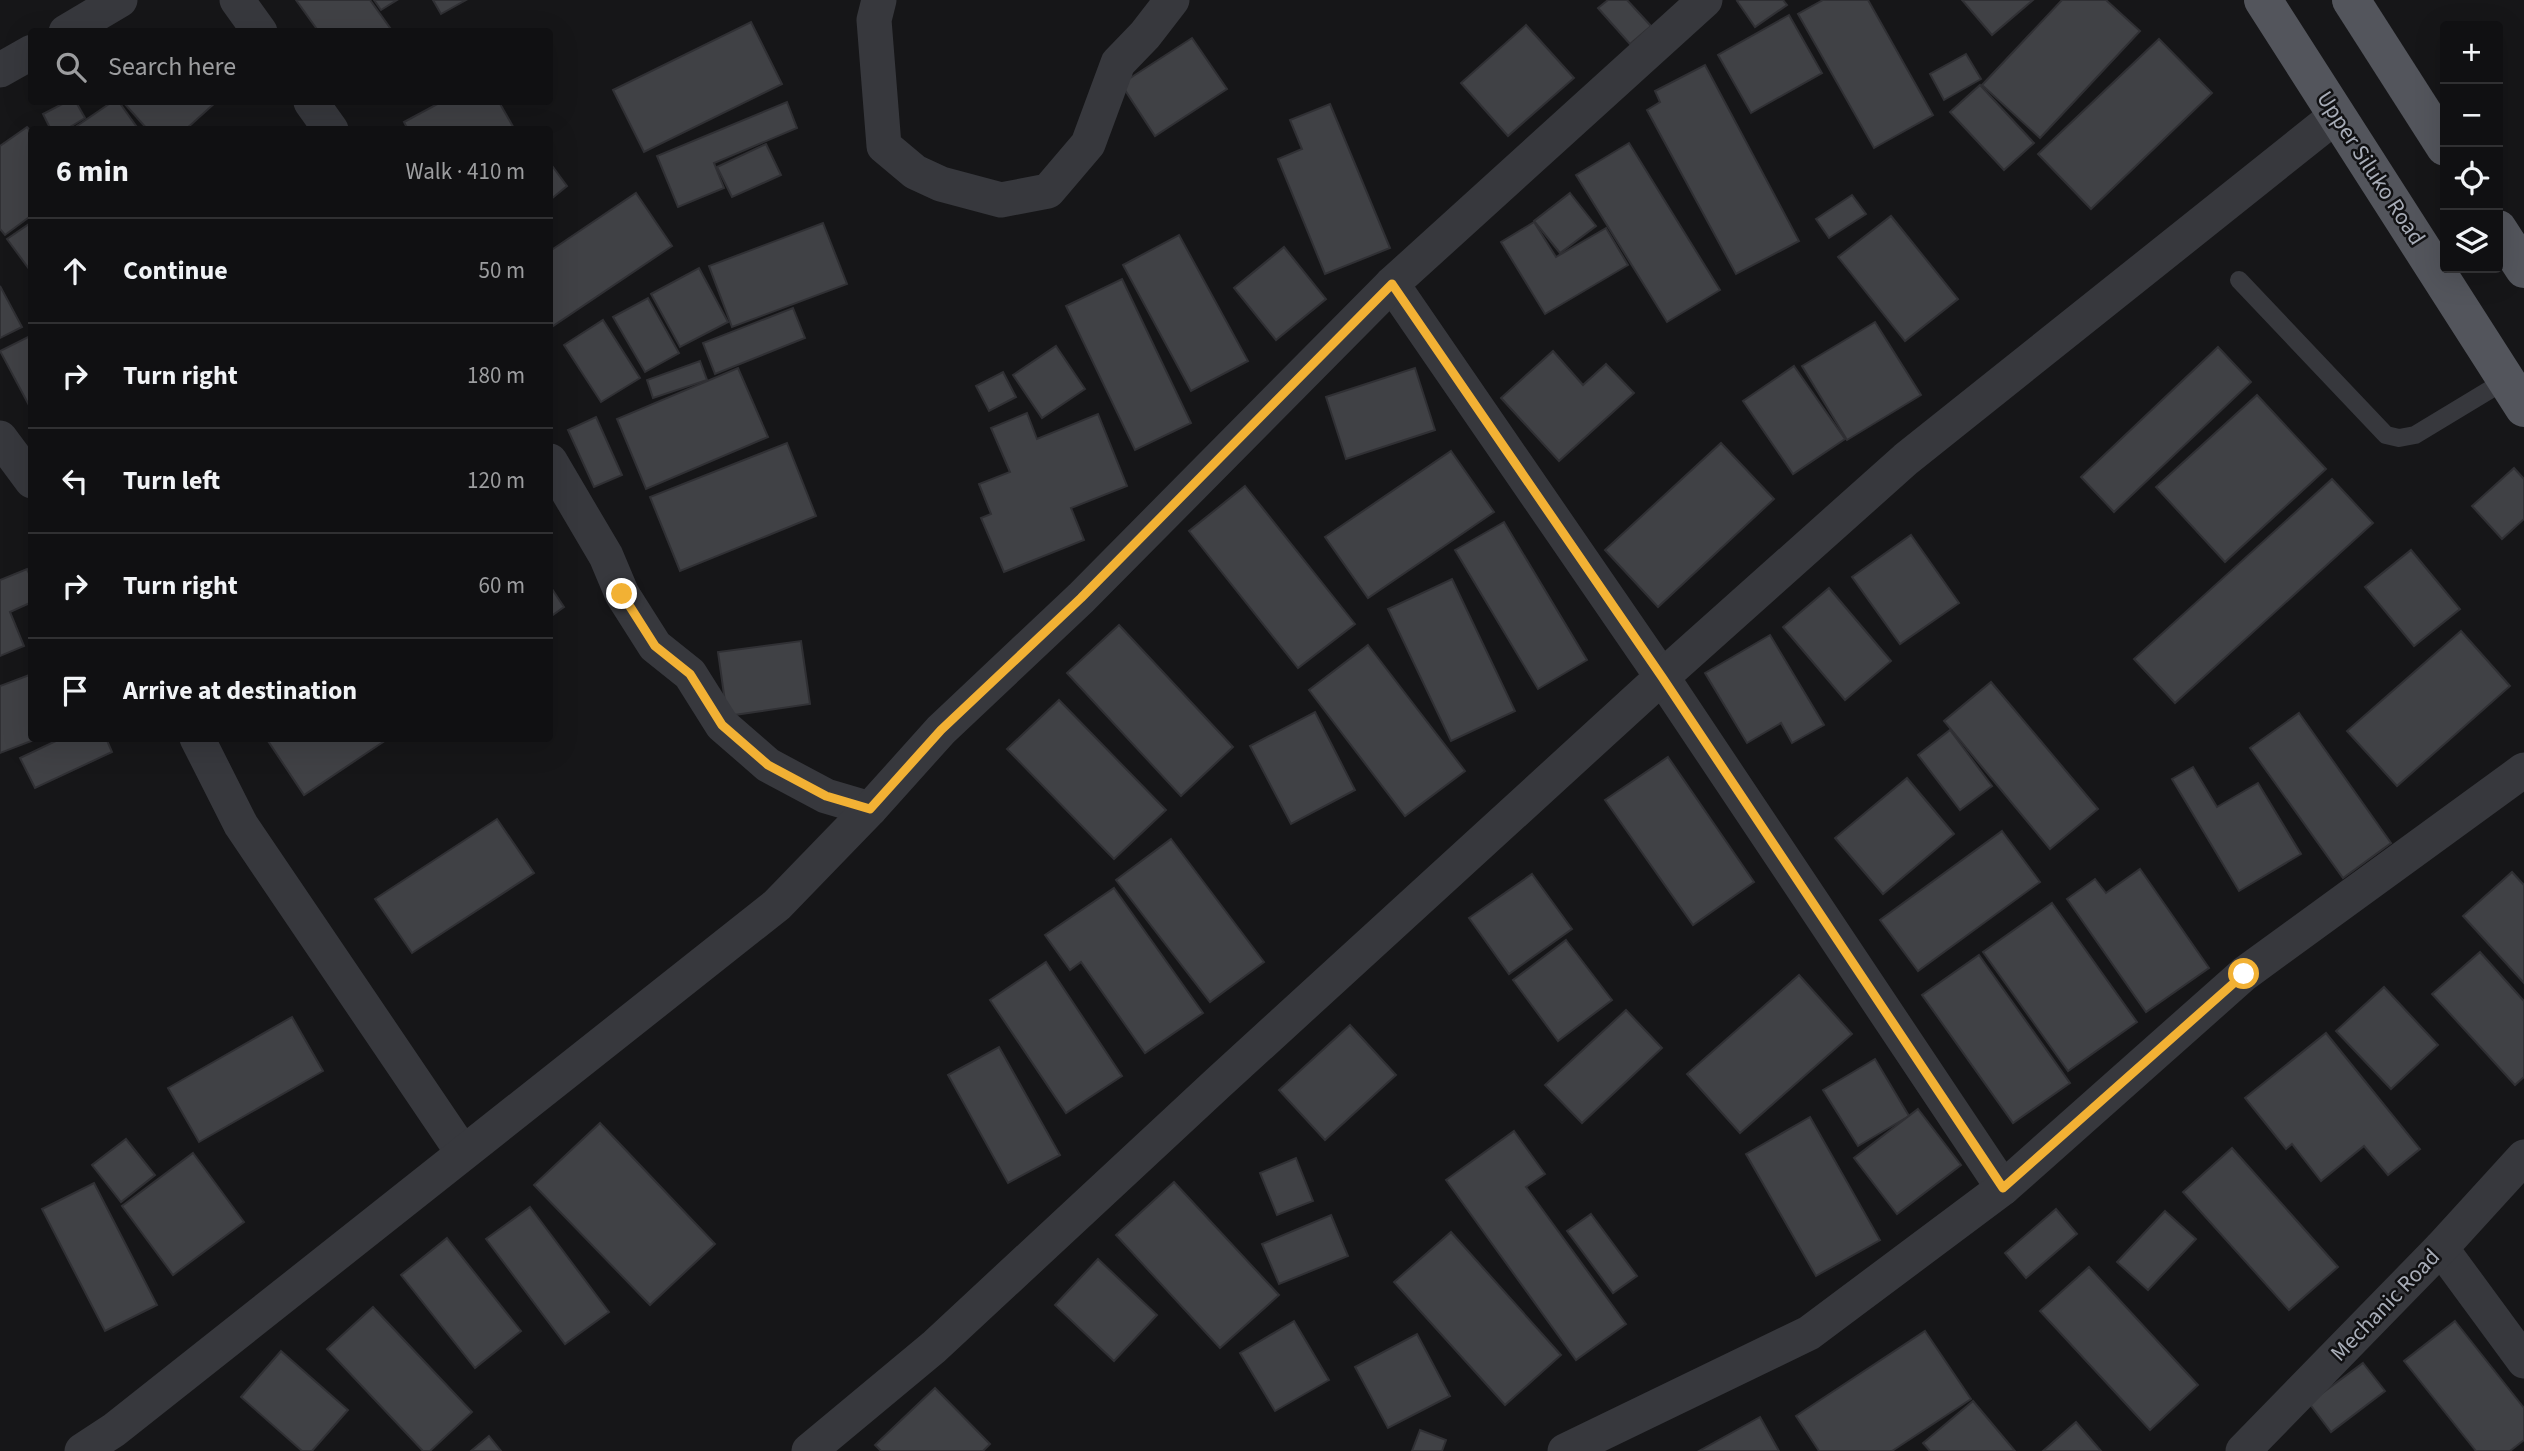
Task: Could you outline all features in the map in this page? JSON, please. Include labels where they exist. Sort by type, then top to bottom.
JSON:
[{"type":"main road","name":"Upper Siluko Road","points":[[2263,0],[2515,394]]},
{"type":"main road","points":[[2351,0],[2440,139]]},
{"type":"street","points":[[73,28],[120,0]]},
{"type":"street","points":[[237,0],[257,28]]},
{"type":"street","points":[[879,0],[874,20],[884,146],[915,172],[941,184],[1000,200],[1048,191],[1088,144],[1118,63],[1145,35],[1172,0]]},
{"type":"street","points":[[82,1451],[114,1430],[777,905],[870,809],[941,730],[1081,598],[1392,284],[1705,0]]},
{"type":"street","points":[[0,70],[28,54]]},
{"type":"street","points":[[313,105],[328,126]]},
{"type":"street","points":[[809,1451],[934,1348],[1228,1073],[1662,677],[1906,459],[2337,116]]},
{"type":"street","points":[[1392,284],[1662,677],[2003,1188]]},
{"type":"street","points":[[0,438],[28,476]]},
{"type":"street","points":[[553,466],[606,556],[622,594],[655,646],[690,674],[722,725],[768,765],[826,796],[870,809]]},
{"type":"street","points":[[199,742],[241,825],[463,1153]]},
{"type":"street","points":[[1565,1451],[1809,1333],[2003,1188],[2244,974],[2524,770]]},
{"type":"street","name":"Mechanic Road","points":[[2243,1451],[2441,1248],[2524,1157]]},
{"type":"street","points":[[2441,1248],[2524,1361]]},
{"type":"lane","points":[[2239,280],[2386,435],[2399,438],[2415,435],[2515,394]]},
{"type":"building","points":[[296,0],[370,0],[390,28],[316,28]]},
{"type":"building","points":[[374,0],[397,0],[381,10]]},
{"type":"building","points":[[433,0],[466,0],[441,14]]},
{"type":"building","points":[[1608,0],[1627,0],[1651,26],[1630,44],[1598,8]]},
{"type":"building","points":[[1783,0],[1787,5],[1755,27],[1737,1]]},
{"type":"building","points":[[1823,0],[1868,0],[1933,115],[1874,148],[1798,14]]},
{"type":"building","points":[[1962,0],[2033,0],[1992,35]]},
{"type":"building","points":[[2062,0],[2106,0],[2140,31],[2040,138],[1982,85]]},
{"type":"building","points":[[1789,15],[1822,73],[1751,113],[1718,55]]},
{"type":"building","points":[[751,22],[782,84],[644,152],[613,90]]},
{"type":"building","points":[[1526,25],[1574,78],[1508,136],[1461,83]]},
{"type":"building","points":[[1192,38],[1227,89],[1155,136],[1121,84]]},
{"type":"building","points":[[2159,39],[2212,93],[2091,209],[2038,154]]},
{"type":"building","points":[[1966,54],[1981,79],[1944,100],[1930,74]]},
{"type":"building","points":[[1705,65],[1799,241],[1736,274],[1647,110],[1660,102],[1655,91]]},
{"type":"building","points":[[1980,85],[2034,143],[2004,170],[1950,112]]},
{"type":"building","points":[[787,102],[797,128],[714,163],[724,188],[678,207],[657,156]]},
{"type":"building","points":[[1330,104],[1390,248],[1325,274],[1278,159],[1302,149],[1290,120]]},
{"type":"building","points":[[60,105],[78,105],[85,118],[72,126],[49,126],[43,114]]},
{"type":"building","points":[[108,105],[121,105],[136,126],[77,126]]},
{"type":"building","points":[[126,105],[213,105],[189,126],[144,126]]},
{"type":"building","points":[[435,105],[501,105],[513,126],[406,126],[404,122]]},
{"type":"building","points":[[28,128],[28,218],[5,235],[0,229],[0,146]]},
{"type":"building","points":[[1629,143],[1720,290],[1667,322],[1576,175]]},
{"type":"building","points":[[766,144],[781,175],[732,197],[717,167]]},
{"type":"building","points":[[553,167],[567,186],[553,198]]},
{"type":"building","points":[[636,193],[672,246],[553,326],[553,249]]},
{"type":"building","points":[[1570,193],[1596,226],[1560,253],[1534,221]]},
{"type":"building","points":[[1852,195],[1866,214],[1829,238],[1816,219]]},
{"type":"building","points":[[1891,216],[1958,299],[1905,341],[1838,257]]},
{"type":"building","points":[[1534,222],[1556,257],[1606,228],[1628,265],[1545,314],[1501,242]]},
{"type":"building","points":[[823,223],[847,284],[732,327],[709,266]]},
{"type":"building","points":[[28,225],[28,268],[7,239]]},
{"type":"building","points":[[1179,235],[1248,361],[1191,391],[1123,265]]},
{"type":"building","points":[[1284,247],[1326,299],[1276,340],[1234,288]]},
{"type":"building","points":[[699,268],[728,322],[680,347],[651,294]]},
{"type":"building","points":[[1122,279],[1191,423],[1135,450],[1066,306]]},
{"type":"building","points":[[0,286],[22,327],[0,338]]},
{"type":"building","points":[[648,298],[679,353],[645,372],[613,317]]},
{"type":"building","points":[[793,308],[805,338],[715,374],[703,343]]},
{"type":"building","points":[[603,320],[640,378],[601,402],[564,345]]},
{"type":"building","points":[[1875,322],[1921,395],[1847,440],[1802,366]]},
{"type":"building","points":[[28,337],[28,403],[0,351]]},
{"type":"building","points":[[1056,346],[1085,389],[1042,418],[1013,375]]},
{"type":"building","points":[[2218,347],[2251,382],[2114,512],[2081,477]]},
{"type":"building","points":[[1553,351],[1583,385],[1606,364],[1634,393],[1559,461],[1501,398]]},
{"type":"building","points":[[700,361],[707,380],[653,398],[647,380]]},
{"type":"building","points":[[1794,366],[1845,439],[1793,474],[1743,401]]},
{"type":"building","points":[[738,368],[768,437],[646,489],[617,419]]},
{"type":"building","points":[[1415,368],[1435,430],[1346,459],[1326,397]]},
{"type":"building","points":[[1003,372],[1016,397],[989,411],[976,386]]},
{"type":"building","points":[[2257,395],[2326,469],[2225,562],[2156,487]]},
{"type":"building","points":[[1027,413],[1037,439],[1098,414],[1127,486],[1071,508],[1084,540],[1004,572],[981,518],[991,514],[979,484],[1010,472],[991,428]]},
{"type":"building","points":[[596,417],[622,475],[594,487],[568,430]]},
{"type":"building","points":[[787,443],[816,516],[680,571],[650,497]]},
{"type":"building","points":[[1721,443],[1774,499],[1658,607],[1605,550]]},
{"type":"building","points":[[1451,451],[1494,512],[1368,598],[1325,537]]},
{"type":"building","points":[[2514,468],[2524,479],[2524,519],[2502,539],[2472,506]]},
{"type":"building","points":[[2332,479],[2373,523],[2175,703],[2134,659]]},
{"type":"building","points":[[1245,486],[1355,624],[1298,668],[1189,531]]},
{"type":"building","points":[[1504,522],[1587,660],[1538,689],[1455,550]]},
{"type":"building","points":[[1911,535],[1959,603],[1900,644],[1852,577]]},
{"type":"building","points":[[2411,550],[2460,609],[2414,646],[2365,587]]},
{"type":"building","points":[[27,569],[28,571],[28,604],[10,612],[24,646],[0,656],[0,580]]},
{"type":"building","points":[[1452,579],[1515,711],[1451,741],[1388,609]]},
{"type":"building","points":[[1829,588],[1891,661],[1845,700],[1783,627]]},
{"type":"building","points":[[553,590],[564,607],[553,615]]},
{"type":"building","points":[[1119,625],[1233,747],[1181,796],[1067,673]]},
{"type":"building","points":[[2461,631],[2510,686],[2397,786],[2347,731]]},
{"type":"building","points":[[1770,635],[1824,725],[1792,743],[1781,723],[1747,743],[1705,673]]},
{"type":"building","points":[[801,641],[810,704],[727,716],[718,652]]},
{"type":"building","points":[[1368,645],[1465,771],[1405,816],[1309,690]]},
{"type":"building","points":[[28,676],[29,742],[0,753],[0,686]]},
{"type":"building","points":[[1991,682],[2098,809],[2050,849],[1944,721]]},
{"type":"building","points":[[1059,700],[1166,810],[1114,859],[1007,749]]},
{"type":"building","points":[[1315,712],[1355,790],[1291,824],[1250,746]]},
{"type":"building","points":[[2299,713],[2391,843],[2343,878],[2250,748]]},
{"type":"building","points":[[1950,730],[1992,786],[1960,810],[1918,755]]},
{"type":"building","points":[[54,742],[108,742],[112,752],[35,788],[20,758]]},
{"type":"building","points":[[269,742],[383,742],[304,795]]},
{"type":"building","points":[[1668,757],[1754,882],[1693,925],[1605,800]]},
{"type":"building","points":[[2193,767],[2217,807],[2258,783],[2301,854],[2239,891],[2172,779]]},
{"type":"building","points":[[1907,778],[1954,834],[1883,894],[1835,838]]},
{"type":"building","points":[[497,819],[534,873],[412,953],[375,899]]},
{"type":"building","points":[[2002,831],[2040,882],[1918,971],[1880,920]]},
{"type":"building","points":[[1171,839],[1264,962],[1210,1002],[1116,880]]},
{"type":"building","points":[[2140,869],[2209,968],[2146,1012],[2067,899],[2095,879],[2106,893]]},
{"type":"building","points":[[2512,872],[2524,885],[2524,983],[2463,916]]},
{"type":"building","points":[[1532,874],[1572,929],[1509,974],[1469,918]]},
{"type":"building","points":[[1114,888],[1203,1013],[1145,1053],[1081,962],[1070,970],[1045,935]]},
{"type":"building","points":[[2052,903],[2137,1022],[2068,1071],[1983,952]]},
{"type":"building","points":[[1566,940],[1612,1000],[1558,1041],[1513,980]]},
{"type":"building","points":[[2480,952],[2524,1001],[2524,1077],[2515,1085],[2432,994]]},
{"type":"building","points":[[1979,955],[2070,1083],[2013,1123],[1922,995]]},
{"type":"building","points":[[1046,962],[1122,1076],[1066,1113],[990,1000]]},
{"type":"building","points":[[1799,975],[1852,1034],[1740,1133],[1687,1074]]},
{"type":"building","points":[[2384,987],[2438,1045],[2391,1089],[2336,1031]]},
{"type":"building","points":[[1626,1010],[1662,1048],[1582,1123],[1545,1085]]},
{"type":"building","points":[[292,1017],[323,1071],[199,1142],[168,1088]]},
{"type":"building","points":[[1350,1025],[1396,1075],[1325,1140],[1279,1090]]},
{"type":"building","points":[[2326,1033],[2420,1149],[2388,1175],[2364,1146],[2321,1181],[2292,1144],[2286,1149],[2245,1098]]},
{"type":"building","points":[[999,1047],[1060,1155],[1008,1183],[948,1075]]},
{"type":"building","points":[[1875,1059],[1909,1116],[1858,1146],[1823,1090]]},
{"type":"building","points":[[1918,1109],[1961,1165],[1897,1214],[1854,1158]]},
{"type":"building","points":[[1810,1117],[1880,1240],[1816,1276],[1746,1154]]},
{"type":"building","points":[[600,1123],[715,1244],[650,1305],[534,1185]]},
{"type":"building","points":[[1514,1131],[1545,1174],[1526,1187],[1626,1324],[1576,1360],[1446,1180]]},
{"type":"building","points":[[126,1139],[155,1175],[121,1202],[92,1165]]},
{"type":"building","points":[[2232,1148],[2338,1267],[2289,1310],[2183,1192]]},
{"type":"building","points":[[193,1153],[244,1222],[173,1275],[122,1206]]},
{"type":"building","points":[[1296,1158],[1313,1201],[1277,1215],[1260,1173]]},
{"type":"building","points":[[1174,1182],[1279,1295],[1220,1348],[1116,1235]]},
{"type":"building","points":[[94,1183],[157,1305],[105,1331],[42,1209]]},
{"type":"building","points":[[530,1207],[609,1312],[565,1344],[486,1239]]},
{"type":"building","points":[[2056,1209],[2077,1234],[2026,1278],[2005,1253]]},
{"type":"building","points":[[2165,1211],[2196,1239],[2148,1290],[2117,1262]]},
{"type":"building","points":[[1591,1214],[1637,1276],[1613,1293],[1567,1231]]},
{"type":"building","points":[[1331,1215],[1348,1256],[1279,1284],[1262,1244]]},
{"type":"building","points":[[1451,1232],[1561,1355],[1505,1405],[1394,1282]]},
{"type":"building","points":[[447,1238],[521,1331],[475,1368],[401,1275]]},
{"type":"building","points":[[1098,1259],[1157,1315],[1114,1361],[1055,1305]]},
{"type":"building","points":[[2089,1267],[2198,1385],[2150,1430],[2040,1311]]},
{"type":"building","points":[[373,1307],[472,1412],[430,1451],[423,1451],[327,1349]]},
{"type":"building","points":[[1294,1321],[1329,1380],[1275,1411],[1240,1353]]},
{"type":"building","points":[[2455,1321],[2524,1408],[2524,1440],[2510,1451],[2476,1451],[2404,1361]]},
{"type":"building","points":[[1925,1331],[1971,1399],[1892,1451],[1819,1451],[1796,1416]]},
{"type":"building","points":[[1417,1334],[1450,1396],[1388,1428],[1355,1367]]},
{"type":"building","points":[[281,1351],[348,1410],[312,1451],[302,1451],[241,1397]]},
{"type":"building","points":[[2363,1363],[2385,1391],[2331,1432],[2309,1403]]},
{"type":"building","points":[[935,1388],[990,1444],[983,1451],[881,1451],[875,1445]]},
{"type":"building","points":[[1973,1401],[2015,1451],[1930,1451],[1923,1443]]},
{"type":"building","points":[[1760,1417],[1779,1451],[1699,1451]]},
{"type":"building","points":[[2076,1422],[2101,1451],[2043,1451]]},
{"type":"building","points":[[1420,1430],[1446,1440],[1442,1451],[1412,1451]]},
{"type":"building","points":[[489,1436],[501,1451],[471,1451]]},
{"type":"route","points":[[622,594],[655,646],[690,674],[722,725],[768,765],[826,796],[870,809],[941,730],[1081,598],[1392,284],[1662,677],[2003,1188],[2244,974]]}]
